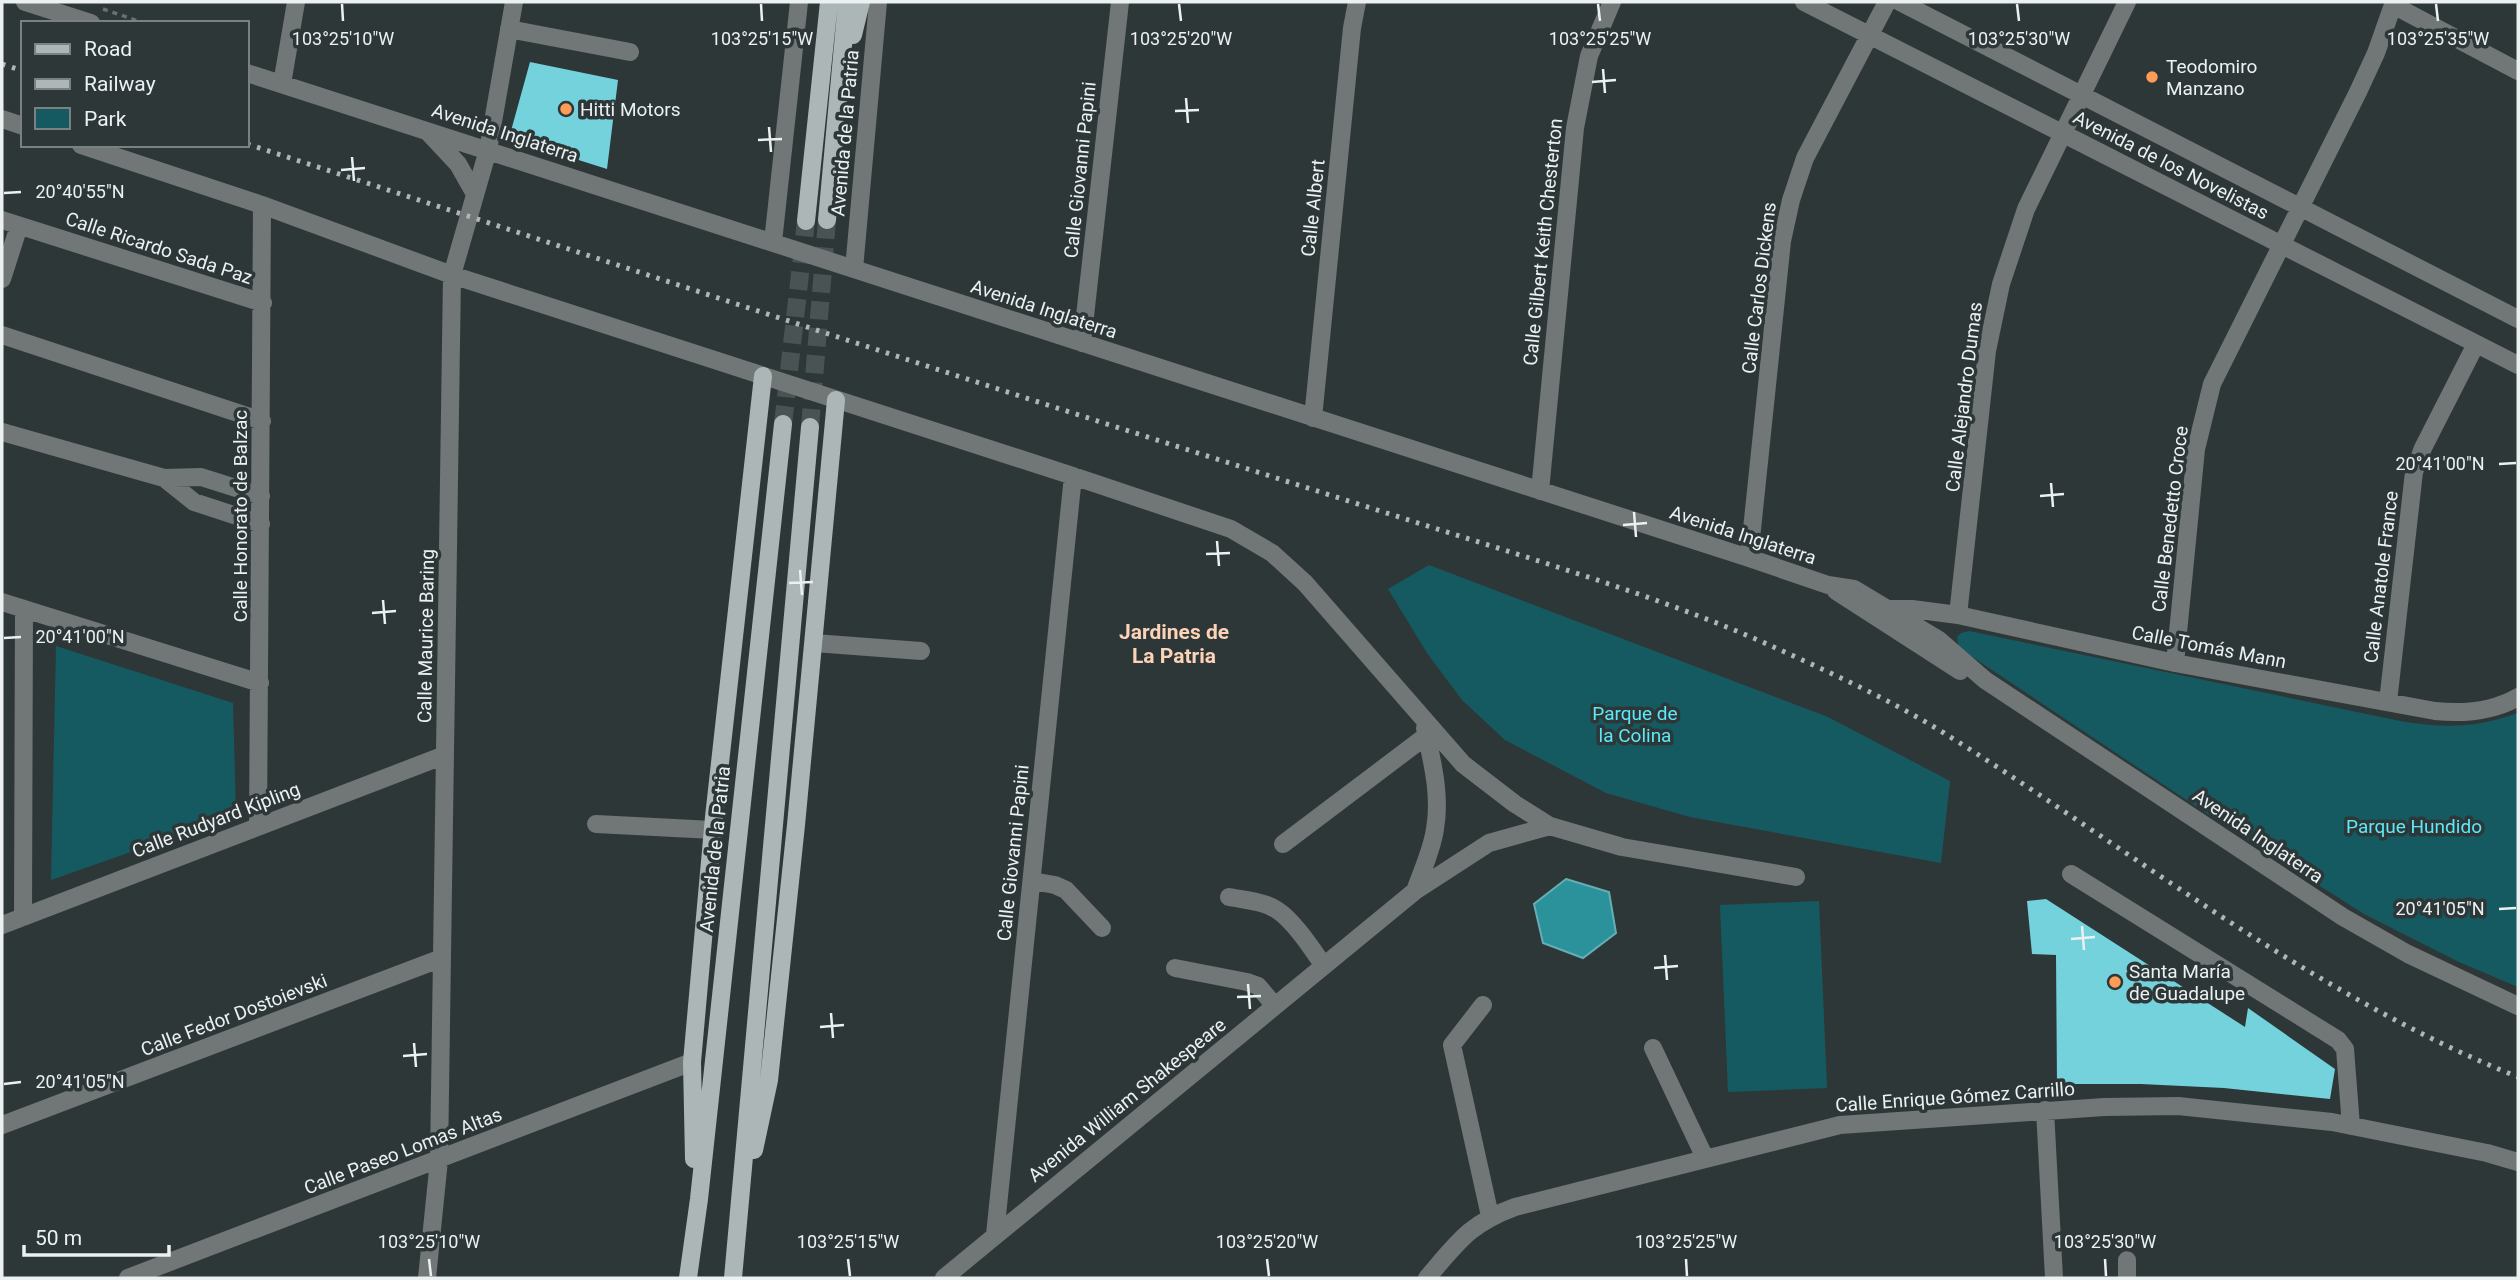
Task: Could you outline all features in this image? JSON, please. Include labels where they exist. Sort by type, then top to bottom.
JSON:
[{"type":"main road","name":"Avenida de la Patria","points":[[806,221],[827,2]]},
{"type":"main road","name":"Avenida de la Patria","points":[[828,220],[848,2]]},
{"type":"main road","points":[[839,86],[861,2]]},
{"type":"main road","points":[[695,1225],[692,1062],[713,830],[763,376]]},
{"type":"main road","points":[[738,1229],[769,1080],[836,400]]},
{"type":"main road","name":"Avenida de la Patria","points":[[688,1278],[783,424]]},
{"type":"main road","points":[[733,1278],[810,427]]},
{"type":"street","points":[[25,2],[82,12]]},
{"type":"street","points":[[282,84],[296,2]]},
{"type":"street","name":"Calle Maurice Baring","points":[[427,1278],[439,1160],[452,275],[488,150],[514,2]]},
{"type":"street","points":[[773,243],[799,2]]},
{"type":"street","name":"Avenida de la Patria","points":[[853,269],[878,2]]},
{"type":"street","name":"Calle Giovanni Papini","points":[[1082,343],[1120,2]]},
{"type":"street","name":"Calle Albert","points":[[1313,418],[1352,28],[1357,2]]},
{"type":"street","name":"Calle Gilbert Keith Chesterton","points":[[1540,491],[1575,128],[1589,56],[1612,2]]},
{"type":"street","name":"Avenida de los Novelistas","points":[[1804,2],[2518,365]]},
{"type":"street","name":"Calle Carlos Dickens","points":[[1749,558],[1782,241],[1791,200],[1805,158],[1887,2]]},
{"type":"street","name":"Avenida de los Novelistas","points":[[1900,2],[2518,319]]},
{"type":"street","name":"Calle Alejandro Dumas","points":[[1958,615],[1987,351],[2004,272],[2026,209],[2127,2]]},
{"type":"street","points":[[2393,4],[2518,71]]},
{"type":"street","name":"Calle Benedetto Croce","points":[[2175,663],[2196,449],[2212,384],[2358,92],[2376,53],[2393,4]]},
{"type":"street","points":[[509,29],[630,52]]},
{"type":"street","name":"Avenida Inglaterra","points":[[248,73],[1828,585],[1854,589],[1939,640],[1985,680],[2343,917],[2409,954],[2518,1006]]},
{"type":"street","points":[[2,119],[21,125]]},
{"type":"street","points":[[426,130],[458,164],[475,194]]},
{"type":"street","points":[[86,147],[262,205],[452,275],[1231,529],[1272,553],[1305,583],[1462,765],[1550,826],[1622,847],[1796,877]]},
{"type":"street","name":"Calle Honorato de Balzac","points":[[258,826],[262,205]]},
{"type":"street","points":[[2,279],[10,223]]},
{"type":"street","name":"Calle Ricardo Sada Paz","points":[[10,223],[263,303]]},
{"type":"street","points":[[2,335],[262,421]]},
{"type":"street","name":"Calle Anatole France","points":[[2388,702],[2414,472],[2423,448],[2476,344]]},
{"type":"street","points":[[2,432],[164,478],[201,477],[261,496]]},
{"type":"street","name":"Calle Giovanni Papini","points":[[995,1235],[1073,476]]},
{"type":"street","points":[[164,478],[194,502],[261,524]]},
{"type":"street","name":"Avenida Inglaterra","points":[[1828,585],[1958,670],[1985,680]]},
{"type":"street","points":[[2,602],[260,683]]},
{"type":"street","points":[[23,917],[24,609]]},
{"type":"street","name":"Calle Tomás Mann","points":[[1890,609],[1958,615],[2175,663],[2443,712],[2469,713],[2492,708],[2518,697]]},
{"type":"street","points":[[814,643],[921,651]]},
{"type":"street","points":[[1415,891],[1435,830],[1437,806],[1436,782],[1422,717]]},
{"type":"street","points":[[1283,844],[1426,736]]},
{"type":"street","name":"Calle Rudyard Kipling","points":[[2,925],[445,755]]},
{"type":"street","points":[[596,824],[713,830]]},
{"type":"street","name":"Avenida William Shakespeare","points":[[944,1278],[1415,891],[1489,843],[1550,826]]},
{"type":"street","points":[[1430,849],[1433,863],[1439,868],[1457,865]]},
{"type":"street","points":[[2071,874],[2339,1040],[2345,1049],[2351,1126]]},
{"type":"street","points":[[1032,881],[1066,890],[1102,928]]},
{"type":"street","points":[[1229,897],[1265,904],[1279,911],[1324,965]]},
{"type":"street","name":"Calle Fedor Dostoievski","points":[[2,1125],[442,958]]},
{"type":"street","points":[[1175,968],[1258,986],[1275,1006]]},
{"type":"street","points":[[1483,1005],[1452,1045],[1490,1216]]},
{"type":"street","points":[[1653,1048],[1705,1158]]},
{"type":"street","name":"Calle Paseo Lomas Altas","points":[[128,1278],[692,1062]]},
{"type":"street","name":"Calle Enrique Gómez Carrillo","points":[[1427,1278],[1465,1233],[1490,1216],[1516,1207],[1840,1125],[2045,1110],[2178,1107],[2256,1113],[2351,1126],[2473,1150],[2518,1162]]},
{"type":"street","points":[[2045,1110],[2054,1278]]},
{"type":"path","points":[[82,12],[133,21]]},
{"type":"green space","name":"Parque de la Colina","points":[[1429,565],[1828,717],[1950,781],[1941,863],[1690,817],[1606,793],[1505,740],[1462,700],[1427,653],[1388,589]]},
{"type":"green space","name":"Parque Hundido","points":[[1969,631],[2405,722],[2462,725],[2489,722],[2518,713],[2518,987],[2459,962],[2364,914],[2215,819],[1959,648],[1957,637]]},
{"type":"green space","points":[[56,646],[233,703],[236,815],[51,880]]},
{"type":"green space","points":[[1819,901],[1827,1088],[1728,1092],[1720,905]]},
{"type":"shaded area","points":[[1566,879],[1609,892],[1616,933],[1583,958],[1543,943],[1534,904]]},
{"type":"building","name":"Hitti Motors","points":[[530,62],[618,80],[607,169],[509,138]]},
{"type":"building","name":"Santa María de Guadalupe","points":[[2046,899],[2245,1027],[2248,1008],[2335,1069],[2330,1099],[2224,1088],[2057,1084],[2056,955],[2032,954],[2027,901]]},
{"type":"tunnel","points":[[810,427],[827,220]]},
{"type":"tunnel","points":[[783,424],[806,221]]},
{"type":"railway","points":[[2,64],[21,70]]},
{"type":"railway","points":[[248,144],[946,372],[1566,570],[1734,630],[1835,675],[1923,721],[2295,963],[2367,1005],[2441,1043],[2518,1077]]},
{"type":"place","name":"Teodomiro Manzano","points":[[2152,77]]},
{"type":"place","name":"Hitti Motors","points":[[566,109]]},
{"type":"place","name":"Santa María de Guadalupe","points":[[2115,982]]},
{"type":"district","name":"Jardines de La Patria","points":[[1174,644]]}]
